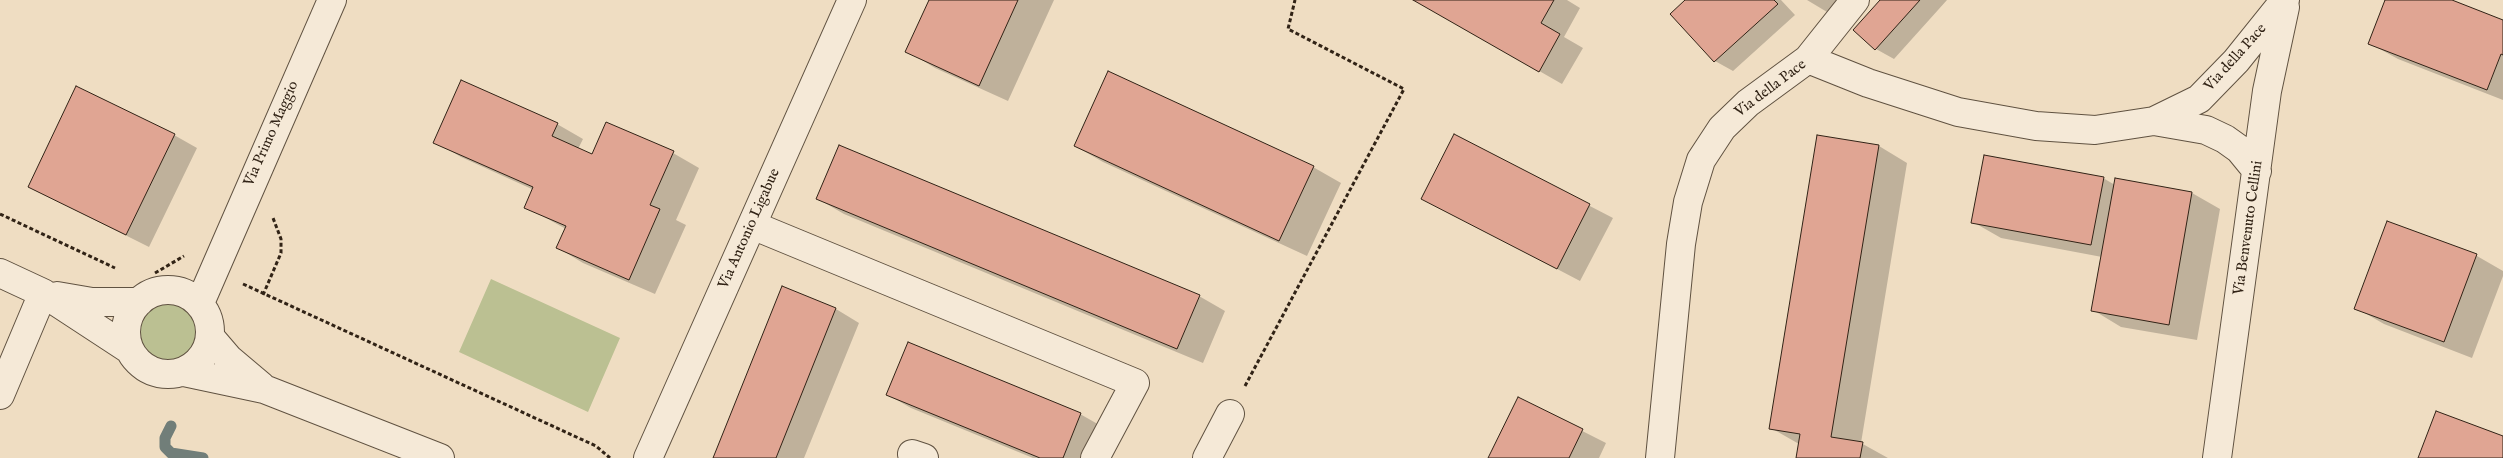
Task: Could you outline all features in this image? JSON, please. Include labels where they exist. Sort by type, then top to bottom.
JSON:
[{"type":"street","name":"Via Primo Maggio","points":[[188,297],[213,269],[332,0]]},
{"type":"street","name":"Via Antonio Ligabue","points":[[648,458],[852,0]]},
{"type":"street","points":[[1808,59],[1855,0]]},
{"type":"street","name":"Via della Pace","points":[[1660,458],[1681,244],[1688,202],[1700,160],[1722,128],[1748,103],[1808,59],[1868,83],[1958,112],[2036,126],[2094,130],[2154,121],[2199,99],[2242,53],[2286,0]]},
{"type":"street","name":"Via Benvenuto Cellini","points":[[2217,458],[2272,60],[2286,0]]},
{"type":"street","name":"Via della Pace","points":[[2154,121],[2206,130],[2225,139],[2239,149],[2257,171]]},
{"type":"street","points":[[752,225],[1135,383],[1095,458]]},
{"type":"street","points":[[0,273],[43,293],[130,350]]},
{"type":"street","points":[[43,293],[92,302],[139,302],[160,291],[188,297],[209,320],[211,338],[207,351],[199,362],[184,372]]},
{"type":"street","points":[[0,395],[43,293]]},
{"type":"street","points":[[139,302],[128,321],[127,341],[130,350],[138,362],[155,373],[167,375],[184,372],[264,389],[440,458]]},
{"type":"street","points":[[211,338],[229,359],[264,389]]},
{"type":"street","points":[[1207,458],[1230,414]]},
{"type":"path","points":[[1230,414],[1404,89],[1288,28],[1295,0]]},
{"type":"path","points":[[0,214],[122,271]]},
{"type":"path","points":[[151,274],[169,266],[185,255],[263,295],[596,446],[610,458]]},
{"type":"green space","points":[[491,279],[620,338],[588,412],[459,352]]},
{"type":"green space","points":[[162,303],[174,303],[189,311],[197,326],[197,338],[189,353],[174,361],[162,361],[147,353],[139,338],[139,326],[147,311]]},
{"type":"building","points":[[929,0],[1018,0],[979,86],[905,52]]},
{"type":"building","points":[[1413,0],[1554,0],[1541,23],[1560,34],[1539,72]]},
{"type":"building","points":[[1685,0],[1774,0],[1778,4],[1714,62],[1670,14]]},
{"type":"building","points":[[1880,0],[1920,0],[1875,50],[1853,30]]},
{"type":"building","points":[[2385,0],[2452,0],[2503,20],[2503,55],[2501,54],[2487,90],[2368,44]]},
{"type":"building","points":[[1108,71],[1314,166],[1279,241],[1074,146]]},
{"type":"building","points":[[461,80],[558,123],[552,136],[592,154],[606,122],[674,151],[650,205],[660,209],[629,280],[556,248],[566,226],[524,208],[533,187],[433,143]]},
{"type":"building","points":[[76,86],[175,134],[126,235],[28,187]]},
{"type":"building","points":[[1454,134],[1590,204],[1557,269],[1421,199]]},
{"type":"building","points":[[1817,135],[1879,145],[1831,437],[1863,442],[1860,458],[1796,458],[1800,434],[1769,429]]},
{"type":"building","points":[[839,145],[1200,295],[1177,349],[816,199]]},
{"type":"building","points":[[1984,155],[2104,177],[2091,245],[1971,223]]},
{"type":"building","points":[[2115,178],[2192,192],[2169,325],[2091,311]]},
{"type":"building","points":[[2387,221],[2477,254],[2444,342],[2354,309]]},
{"type":"building","points":[[782,286],[836,308],[776,458],[713,458]]},
{"type":"building","points":[[908,342],[1081,413],[1063,458],[1040,458],[886,395]]},
{"type":"building","points":[[1518,397],[1583,429],[1569,458],[1488,458]]},
{"type":"building","points":[[2436,411],[2503,436],[2503,458],[2418,458]]},
{"type":"waterway","points":[[171,426],[165,438],[165,447],[171,453],[203,458]]}]
